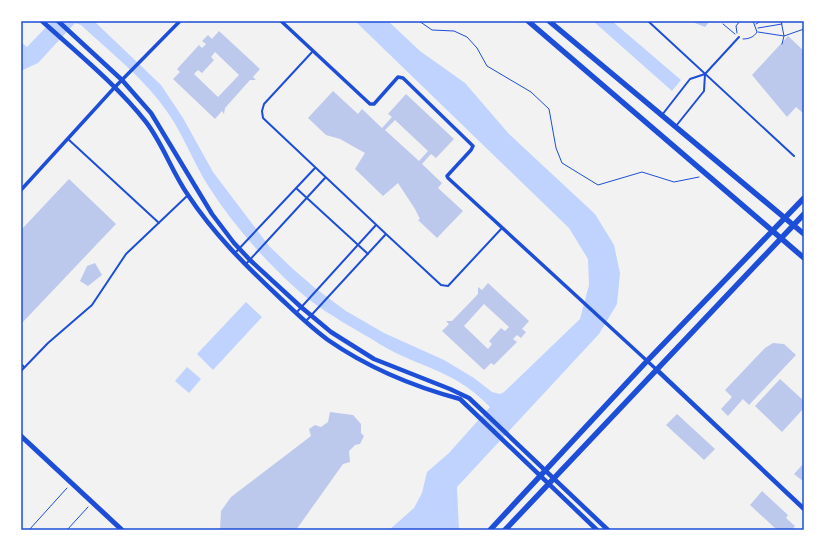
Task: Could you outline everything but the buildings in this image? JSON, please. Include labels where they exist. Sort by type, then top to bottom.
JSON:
[{"type":"main road","points":[[528,21],[804,258]]},
{"type":"main road","points":[[549,21],[804,234]]},
{"type":"main road","points":[[490,530],[647,361],[804,198]]},
{"type":"main road","points":[[505,530],[804,214]]},
{"type":"main road","points":[[21,436],[122,530]]},
{"type":"street","points":[[42,21],[114,88],[146,123],[188,195],[234,254],[296,313],[328,340],[364,362],[439,393],[460,399],[597,530]]},
{"type":"street","points":[[58,21],[122,80],[151,113],[212,214],[239,249],[250,260],[311,316],[331,332],[374,359],[469,398],[608,530]]},
{"type":"street","points":[[21,190],[114,88],[180,21]]},
{"type":"street","points":[[281,21],[370,104],[374,104],[398,77],[403,78],[473,146],[447,176],[448,178],[579,300],[657,370],[804,509]]},
{"type":"lane","points":[[648,21],[794,156]]},
{"type":"lane","points":[[662,115],[690,80],[705,74],[739,37]]},
{"type":"lane","points":[[313,51],[264,104],[262,110],[263,118],[324,178],[441,285],[448,286],[502,228]]},
{"type":"lane","points":[[675,127],[703,92],[705,74]]},
{"type":"lane","points":[[68,139],[160,223]]},
{"type":"lane","points":[[234,254],[315,168]]},
{"type":"lane","points":[[245,265],[324,178]]},
{"type":"lane","points":[[296,188],[368,254]]},
{"type":"lane","points":[[21,371],[48,343],[92,305],[126,254],[188,195]]},
{"type":"lane","points":[[296,313],[376,225]]},
{"type":"lane","points":[[306,322],[386,234]]},
{"type":"lane","points":[[21,364],[24,367]]},
{"type":"path","points":[[418,21],[432,30],[454,31],[467,37],[477,48],[487,66],[531,92],[549,109],[556,148],[562,163],[582,177],[598,185],[642,172],[674,182],[707,175]]},
{"type":"path","points":[[739,37],[736,26],[740,21]]},
{"type":"path","points":[[723,24],[739,37],[748,39],[755,36],[757,32],[757,28],[753,21]]},
{"type":"path","points":[[755,24],[761,21]]},
{"type":"path","points":[[781,21],[784,36],[782,44]]},
{"type":"path","points":[[757,28],[782,24]]},
{"type":"path","points":[[757,32],[784,36],[804,28]]},
{"type":"path","points":[[29,530],[72,483]]},
{"type":"path","points":[[67,530],[92,502]]},
{"type":"water","points":[[52,21],[94,21],[161,85],[183,118],[213,172],[269,246],[315,288],[346,311],[384,333],[444,360],[474,378],[492,392],[500,394],[504,392],[580,319],[589,285],[588,259],[569,228],[355,21],[388,21],[420,51],[465,83],[509,134],[595,214],[614,245],[620,273],[617,304],[599,334],[457,487],[459,530],[428,530],[427,528],[424,530],[389,530],[414,508],[422,493],[427,472],[449,453],[490,407],[479,396],[457,381],[392,351],[334,317],[316,305],[291,284],[257,250],[227,213],[204,178],[179,131],[159,101],[127,67],[81,25],[75,23],[38,63],[21,71],[21,42],[27,47]]},
{"type":"water","points":[[593,21],[612,21],[681,80],[672,91]]},
{"type":"water","points":[[246,302],[262,317],[213,370],[197,354]]},
{"type":"water","points":[[187,367],[201,379],[189,393],[175,381]]}]
